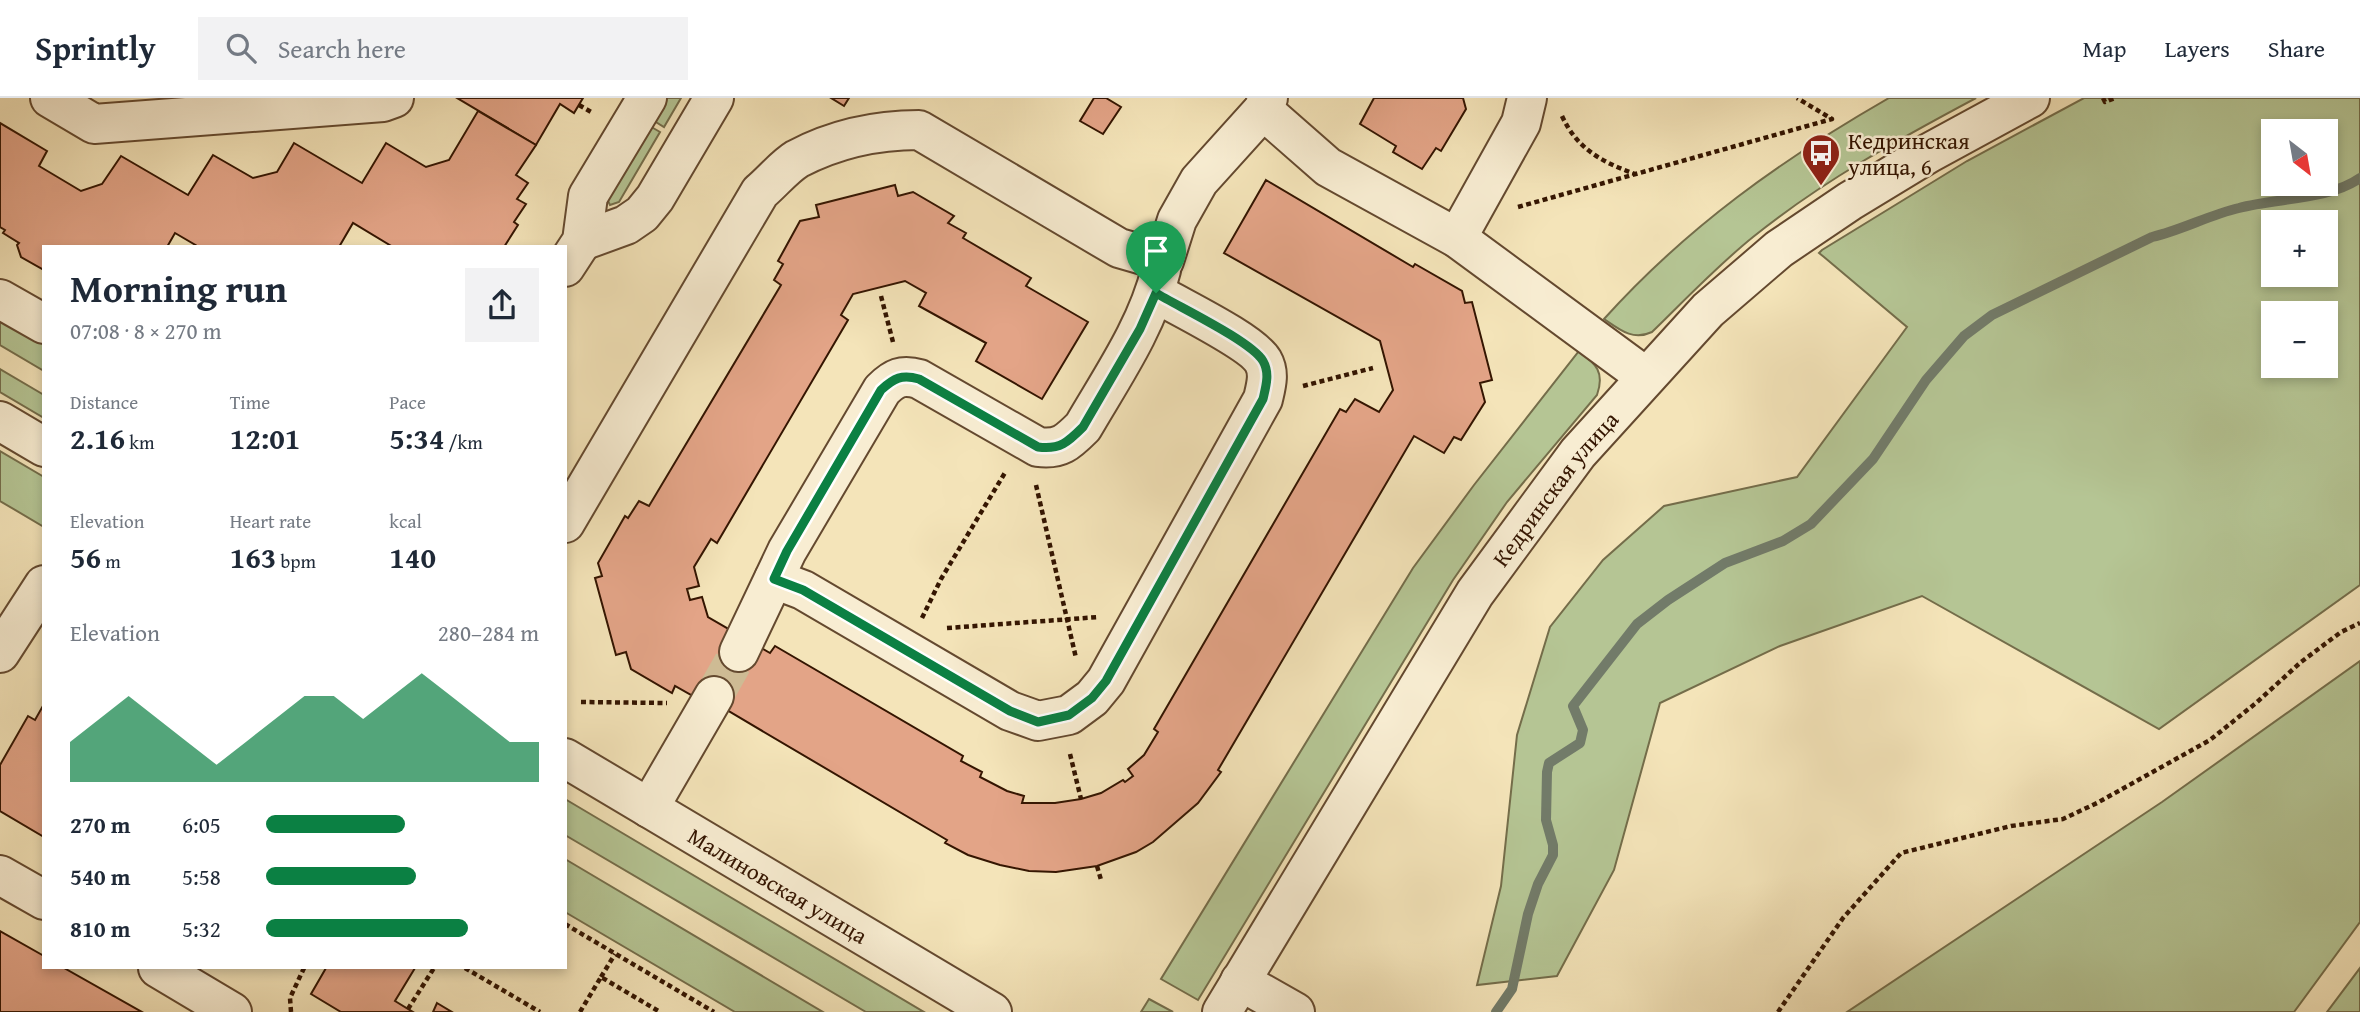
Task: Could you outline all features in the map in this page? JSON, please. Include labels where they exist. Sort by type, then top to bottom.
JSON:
[{"type":"street","points":[[50,98],[94,124],[383,102],[394,98]]},
{"type":"street","points":[[574,254],[588,196],[647,98]]},
{"type":"street","points":[[574,254],[642,214],[655,198],[714,98]]},
{"type":"street","name":"Кедринская улица","points":[[1231,997],[1475,593],[1578,453],[1708,310],[1779,249],[1917,159],[2030,98]]},
{"type":"street","points":[[1457,238],[1521,123],[1544,102]]},
{"type":"street","points":[[739,652],[787,551],[881,390],[894,379],[907,375],[919,379],[1031,443],[1053,449],[1069,440],[1083,427],[1140,329],[1160,277],[1177,220],[1199,181],[1266,104],[1328,167],[1457,238],[1646,377]]},
{"type":"street","points":[[567,520],[760,192],[795,160],[840,142],[884,130],[919,130],[1118,248],[1252,348],[1264,363],[1268,380],[1263,399],[1143,616],[1106,681],[1092,698],[1069,715],[1038,722],[1010,711],[909,640],[774,579]]},
{"type":"street","points":[[0,299],[42,323]]},
{"type":"street","points":[[0,421],[42,446]]},
{"type":"street","points":[[0,653],[42,588]]},
{"type":"street","points":[[649,808],[710,703]]},
{"type":"street","name":"Малиновская улица","points":[[567,759],[992,1012]]},
{"type":"street","points":[[0,875],[42,899]]},
{"type":"street","points":[[160,969],[232,1012]]},
{"type":"street","points":[[1231,997],[1295,1012]]},
{"type":"path","points":[[1506,211],[1832,119],[1797,98]]},
{"type":"path","points":[[2103,98],[2105,102],[2115,98]]},
{"type":"path","points":[[1544,102],[1562,116],[1570,133],[1584,148],[1605,163],[1636,174]]},
{"type":"path","points":[[1555,128],[1562,116]]},
{"type":"path","points":[[881,296],[894,346]]},
{"type":"path","points":[[1303,386],[1373,368]]},
{"type":"path","points":[[1031,443],[1034,476],[1082,684],[1092,698]]},
{"type":"path","points":[[909,640],[930,606],[941,579],[1031,443]]},
{"type":"path","points":[[909,640],[1067,619],[1125,614],[1143,616]]},
{"type":"path","points":[[1778,1012],[1843,918],[1901,853],[2011,826],[2063,820],[2097,803],[2210,740],[2301,662],[2341,632],[2360,623]]},
{"type":"path","points":[[581,702],[710,703]]},
{"type":"path","points":[[1070,754],[1081,799]]},
{"type":"path","points":[[1097,866],[1101,880]]},
{"type":"path","points":[[567,926],[714,1012]]},
{"type":"path","points":[[580,1012],[615,954]]},
{"type":"path","points":[[291,1012],[290,998],[304,969]]},
{"type":"path","points":[[408,1009],[434,969]]},
{"type":"path","points":[[467,969],[540,1012]]},
{"type":"path","points":[[601,977],[660,1012]]},
{"type":"green space","points":[[664,98],[681,98],[664,127],[651,119]]},
{"type":"green space","points":[[1889,98],[1976,98],[1861,162],[1779,217],[1701,283],[1652,332],[1633,335],[1604,319],[1668,254],[1737,197],[1811,146]]},
{"type":"green space","points":[[2084,98],[2360,98],[2360,585],[2159,729],[1922,596],[1780,646],[1660,703],[1614,870],[1557,976],[1477,985],[1501,886],[1517,735],[1550,627],[1603,560],[1664,506],[1797,477],[1907,327],[1819,253],[1967,161]]},
{"type":"green space","points":[[648,125],[660,132],[619,202],[610,205],[606,197]]},
{"type":"green space","points":[[0,313],[42,337],[42,370],[0,345]]},
{"type":"green space","points":[[1579,351],[1597,369],[1600,380],[1597,395],[1507,502],[1453,580],[1198,1000],[1161,979],[1413,568]]},
{"type":"green space","points":[[0,369],[42,394],[42,417],[0,392]]},
{"type":"green space","points":[[0,451],[42,476],[42,526],[0,501]]},
{"type":"green space","points":[[2360,661],[2360,922],[2294,1012],[1847,1012],[2162,802]]},
{"type":"green space","points":[[567,800],[924,1012],[866,1012],[567,836]]},
{"type":"green space","points":[[567,860],[823,1012],[735,1012],[567,913]]},
{"type":"green space","points":[[2360,968],[2360,1012],[2327,1012]]},
{"type":"green space","points":[[1149,999],[1173,1012],[1141,1012]]},
{"type":"building","points":[[457,98],[583,98],[574,113],[560,104],[536,145]]},
{"type":"building","points":[[831,98],[849,98],[844,106]]},
{"type":"building","points":[[1094,98],[1106,98],[1121,107],[1103,134],[1080,121]]},
{"type":"building","points":[[1374,98],[1463,98],[1466,109],[1441,151],[1436,148],[1422,169],[1393,152],[1396,146],[1360,124]]},
{"type":"building","points":[[478,111],[536,145],[516,175],[528,183],[517,199],[526,204],[514,222],[518,225],[505,245],[390,245],[353,223],[340,245],[196,245],[175,233],[168,245],[42,245],[42,269],[21,257],[17,245],[19,243],[3,233],[5,230],[0,227],[0,123],[47,151],[39,166],[81,191],[102,184],[121,156],[188,195],[213,155],[253,178],[277,172],[294,143],[362,183],[386,143],[426,167],[449,160]]},
{"type":"building","points":[[1266,180],[1413,267],[1415,264],[1462,291],[1465,303],[1472,302],[1492,380],[1480,383],[1485,402],[1461,440],[1454,437],[1444,453],[1414,436],[1218,770],[1221,772],[1198,803],[1153,842],[1136,852],[1097,866],[1056,872],[1029,871],[968,855],[720,706],[675,686],[672,693],[631,669],[626,652],[616,655],[595,578],[602,576],[598,563],[625,516],[628,518],[639,501],[649,506],[781,285],[774,280],[783,264],[778,261],[800,221],[819,217],[816,205],[895,185],[898,196],[913,192],[954,216],[948,223],[966,233],[963,238],[1031,278],[1026,286],[1088,322],[1042,399],[976,361],[986,343],[919,306],[926,293],[905,281],[853,294],[841,315],[848,320],[717,543],[711,539],[694,567],[699,586],[687,589],[690,600],[702,597],[708,617],[770,653],[775,646],[963,756],[961,761],[982,772],[980,777],[1007,791],[1024,796],[1022,803],[1055,803],[1081,799],[1101,793],[1123,780],[1125,782],[1133,776],[1128,769],[1144,755],[1158,732],[1154,729],[1340,409],[1346,412],[1355,399],[1379,412],[1393,390],[1380,341],[1224,253]]},
{"type":"building","points":[[42,708],[42,836],[0,811],[0,765],[28,716],[35,720]]},
{"type":"building","points":[[0,931],[42,955],[42,969],[66,969],[142,1012],[0,1012]]},
{"type":"building","points":[[325,969],[414,969],[395,1001],[413,1012],[341,1012],[311,994]]},
{"type":"building","points":[[437,1003],[452,1012],[433,1012]]},
{"type":"waterway","points":[[1496,1012],[1512,989],[1528,914],[1538,884],[1553,855],[1546,820],[1549,763],[1580,743],[1583,730],[1573,706],[1637,624],[1725,563],[1783,541],[1811,524],[1873,459],[1926,380],[1964,336],[1992,315],[2152,237],[2239,208],[2333,191],[2360,178]]},
{"type":"tunnel","points":[[714,696],[739,652]]},
{"type":"place","name":"Кедринская улица, 6","points":[[1821,187]]},
{"type":"route","points":[[1156,293],[1252,348],[1264,363],[1268,380],[1263,399],[1143,616],[1106,681],[1092,698],[1069,715],[1038,722],[1010,711],[803,590],[774,579],[787,551],[881,390],[894,379],[907,375],[919,379],[1038,447],[1053,449],[1069,440],[1083,427],[1140,329],[1156,293]]}]
